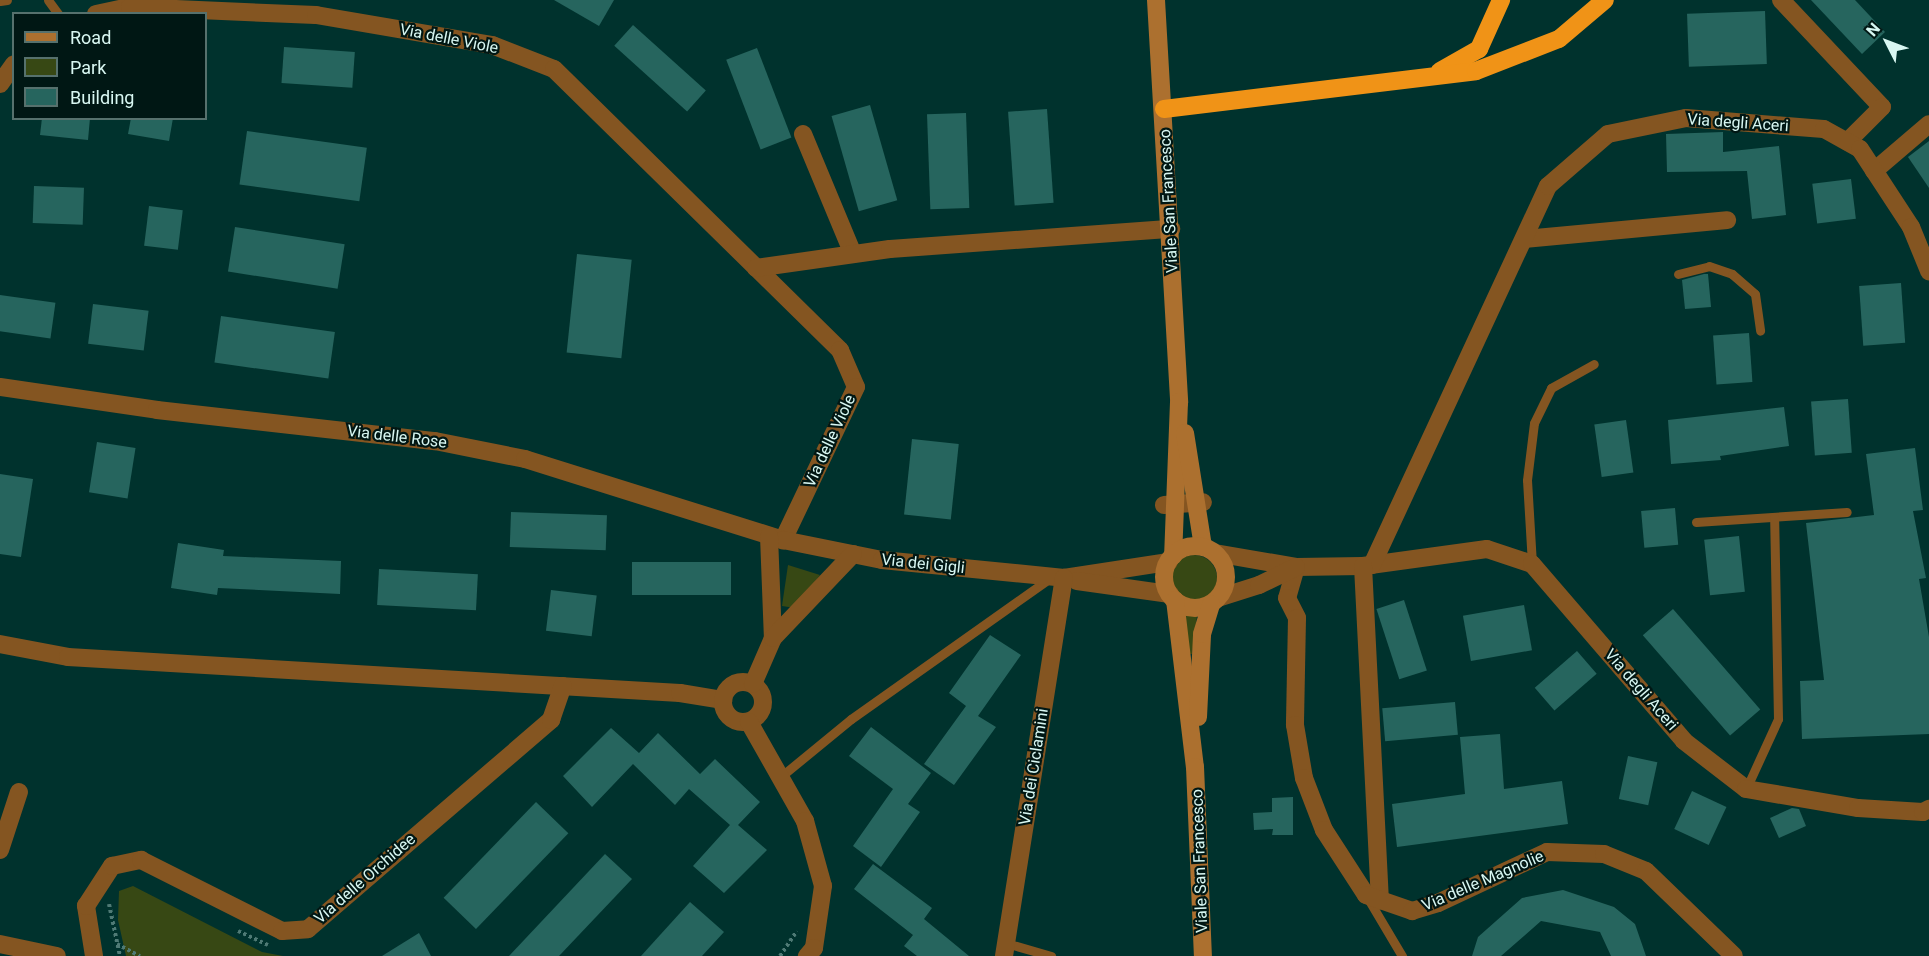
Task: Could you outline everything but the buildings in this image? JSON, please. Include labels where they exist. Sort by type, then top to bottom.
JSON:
[{"type":"highway","points":[[1434,75],[1479,49],[1501,0]]},
{"type":"highway","points":[[1164,109],[1476,71],[1559,39],[1605,0]]},
{"type":"street","name":"Viale San Francesco","points":[[1156,0],[1171,229],[1179,402],[1169,505],[1171,559]]},
{"type":"street","points":[[1781,0],[1882,107],[1847,142]]},
{"type":"street","name":"Via delle Viole","points":[[103,12],[133,4],[316,15],[492,45],[554,69],[840,350],[856,387],[776,538]]},
{"type":"street","points":[[0,84],[12,67]]},
{"type":"street","name":"Via degli Aceri","points":[[1367,566],[1548,186],[1608,134],[1686,118],[1824,129],[1860,149],[1911,227],[1929,271]]},
{"type":"street","points":[[1874,171],[1929,124]]},
{"type":"street","points":[[803,134],[853,254]]},
{"type":"street","points":[[1524,239],[1727,220]]},
{"type":"street","points":[[756,268],[853,254],[1171,229]]},
{"type":"street","name":"Via delle Rose","points":[[0,387],[157,410],[435,441],[525,459],[776,538]]},
{"type":"street","name":"Viale San Francesco","points":[[1179,402],[1209,550]]},
{"type":"street","points":[[1169,505],[1200,503]]},
{"type":"street","points":[[773,638],[776,538]]},
{"type":"street","name":"Via dei Gigli","points":[[776,538],[853,554],[1058,578],[1172,597]]},
{"type":"street","points":[[1296,567],[1259,585],[1193,608],[1172,597],[1164,578],[1171,559],[1186,548],[1209,550],[1296,567],[1367,566],[1487,549],[1532,564]]},
{"type":"street","points":[[1209,550],[1226,578],[1214,601]]},
{"type":"street","points":[[753,684],[773,638],[853,554]]},
{"type":"street","name":"Via dei Gigli","points":[[1058,578],[1171,559]]},
{"type":"street","name":"Via degli Aceri","points":[[1532,564],[1684,741],[1746,789],[1858,808],[1923,812],[1929,809]]},
{"type":"street","points":[[1367,566],[1373,898]]},
{"type":"street","points":[[1296,567],[1287,598],[1297,618],[1295,725],[1304,778],[1324,830],[1349,873],[1373,898]]},
{"type":"street","name":"Via dei Ciclamini","points":[[1005,950],[1058,578]]},
{"type":"street","name":"Viale San Francesco","points":[[1172,597],[1177,659],[1195,767],[1203,956]]},
{"type":"street","name":"Viale San Francesco","points":[[1195,767],[1205,659],[1202,634],[1214,601]]},
{"type":"street","points":[[0,644],[68,657],[680,693],[723,700]]},
{"type":"street","points":[[1177,659],[1205,659]]},
{"type":"street","points":[[723,700],[734,684],[753,684],[763,695],[763,708],[749,722]]},
{"type":"street","name":"Via delle Orchidee","points":[[94,956],[86,906],[112,866],[141,860],[282,931],[308,928],[550,720],[563,686]]},
{"type":"street","points":[[723,700],[730,718],[749,722],[805,821],[823,886],[814,948],[807,956]]},
{"type":"street","points":[[0,850],[19,792]]},
{"type":"street","name":"Via delle Magnolie","points":[[1373,898],[1412,910],[1438,903],[1547,852],[1604,854],[1646,872],[1734,956]]},
{"type":"street","points":[[0,944],[57,956]]},
{"type":"lane","points":[[0,1],[6,0]]},
{"type":"lane","points":[[1678,274],[1709,266],[1732,274],[1755,294],[1760,331]]},
{"type":"lane","points":[[1532,564],[1527,480],[1534,423],[1551,388],[1594,364]]},
{"type":"lane","points":[[1696,522],[1847,512]]},
{"type":"lane","points":[[1746,789],[1778,719],[1774,517]]},
{"type":"lane","points":[[779,778],[851,719],[1058,578]]},
{"type":"lane","points":[[1373,898],[1402,956]]},
{"type":"lane","points":[[1005,950],[1051,956]]},
{"type":"path","points":[[110,899],[109,916],[120,956]]},
{"type":"path","points":[[233,928],[259,944],[276,946]]},
{"type":"path","points":[[780,956],[798,930]]},
{"type":"path","points":[[117,944],[140,956]]},
{"type":"green space","points":[[1194,555],[1210,562],[1217,578],[1210,594],[1194,601],[1178,594],[1171,578],[1178,562]]},
{"type":"green space","points":[[788,565],[820,575],[795,608],[782,606]]},
{"type":"green space","points":[[1184,614],[1197,616],[1192,654],[1186,654]]},
{"type":"green space","points":[[133,886],[262,952],[283,956],[126,956],[118,920],[119,891]]}]
